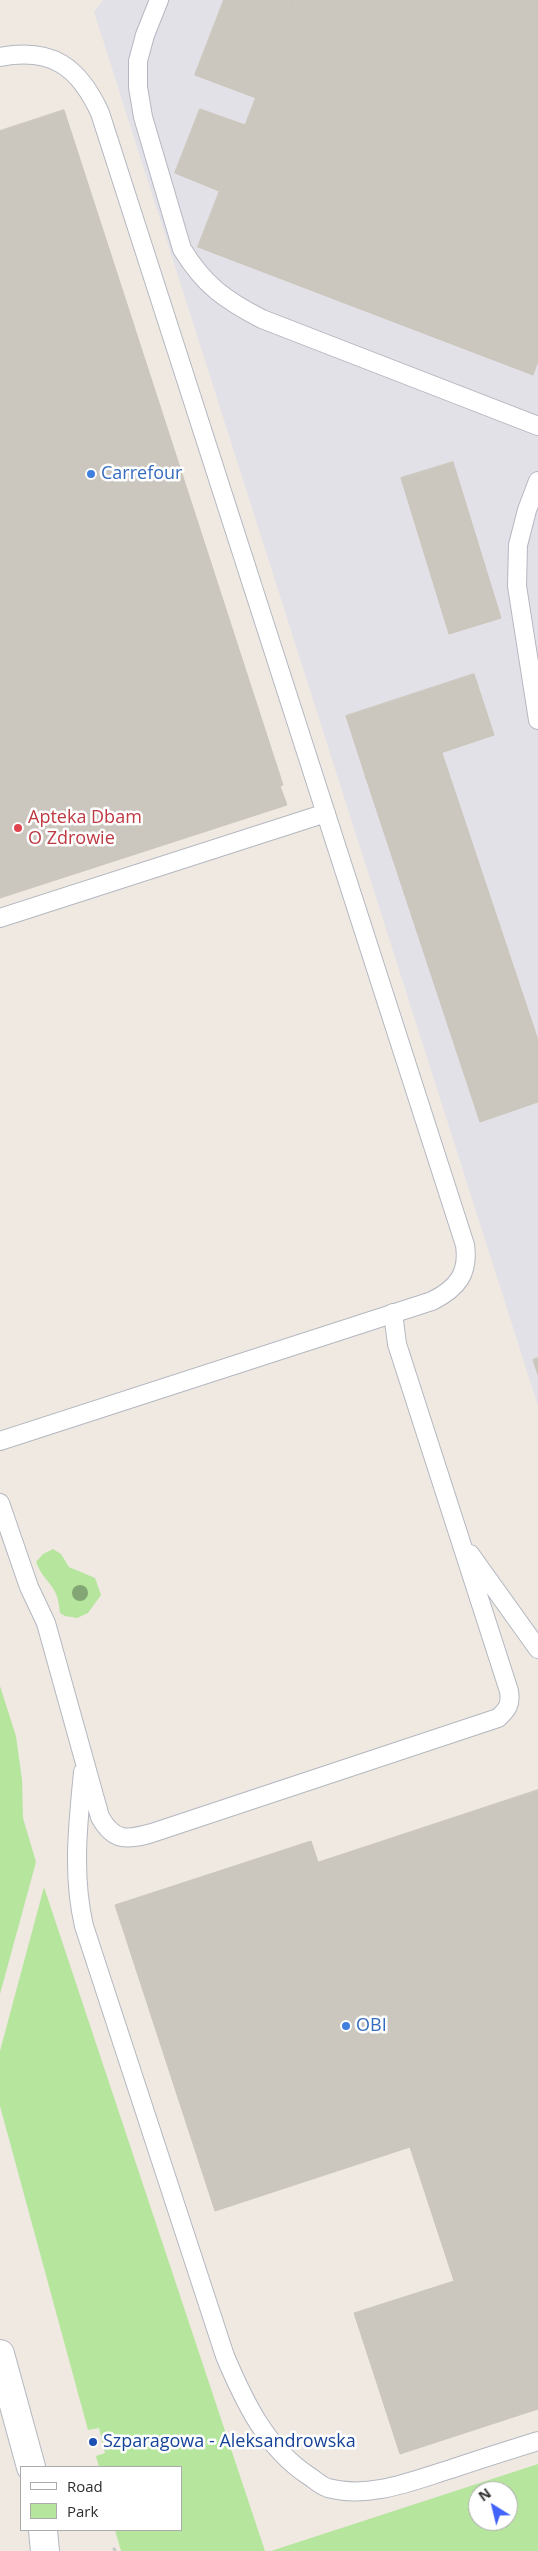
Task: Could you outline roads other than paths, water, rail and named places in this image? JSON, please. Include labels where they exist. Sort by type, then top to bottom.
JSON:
[{"type":"street","points":[[0,2354],[32,2466]]},
{"type":"street","points":[[43,2531],[45,2551]]},
{"type":"lane","points":[[159,0],[144,35],[138,61],[138,87],[143,117],[182,249],[193,267],[211,288],[233,304],[262,319],[538,426]]},
{"type":"lane","points":[[0,57],[19,54],[44,56],[64,64],[81,79],[100,113],[465,1245],[467,1259],[464,1272],[458,1283],[448,1293],[432,1301],[0,1441]]},
{"type":"lane","points":[[538,482],[527,510],[518,545],[517,586],[538,720]]},
{"type":"lane","points":[[0,918],[326,813]]},
{"type":"lane","points":[[0,1503],[29,1587],[46,1623],[100,1817],[106,1828],[120,1838],[134,1838],[498,1718],[507,1710],[510,1701],[509,1690],[397,1344],[393,1314]]},
{"type":"lane","points":[[461,1540],[538,1649]]},
{"type":"lane","points":[[84,1759],[76,1874],[78,1902],[84,1926],[225,2356],[239,2389],[257,2422],[280,2451],[301,2471],[327,2488],[360,2492],[392,2487],[538,2441]]},
{"type":"place","name":"Carrefour","points":[[91,474]]},
{"type":"place","name":"Apteka Dbam O Zdrowie","points":[[18,828]]},
{"type":"place","name":"OBI","points":[[346,2026]]},
{"type":"place","name":"Szparagowa - Aleksandrowska","points":[[93,2442]]}]
